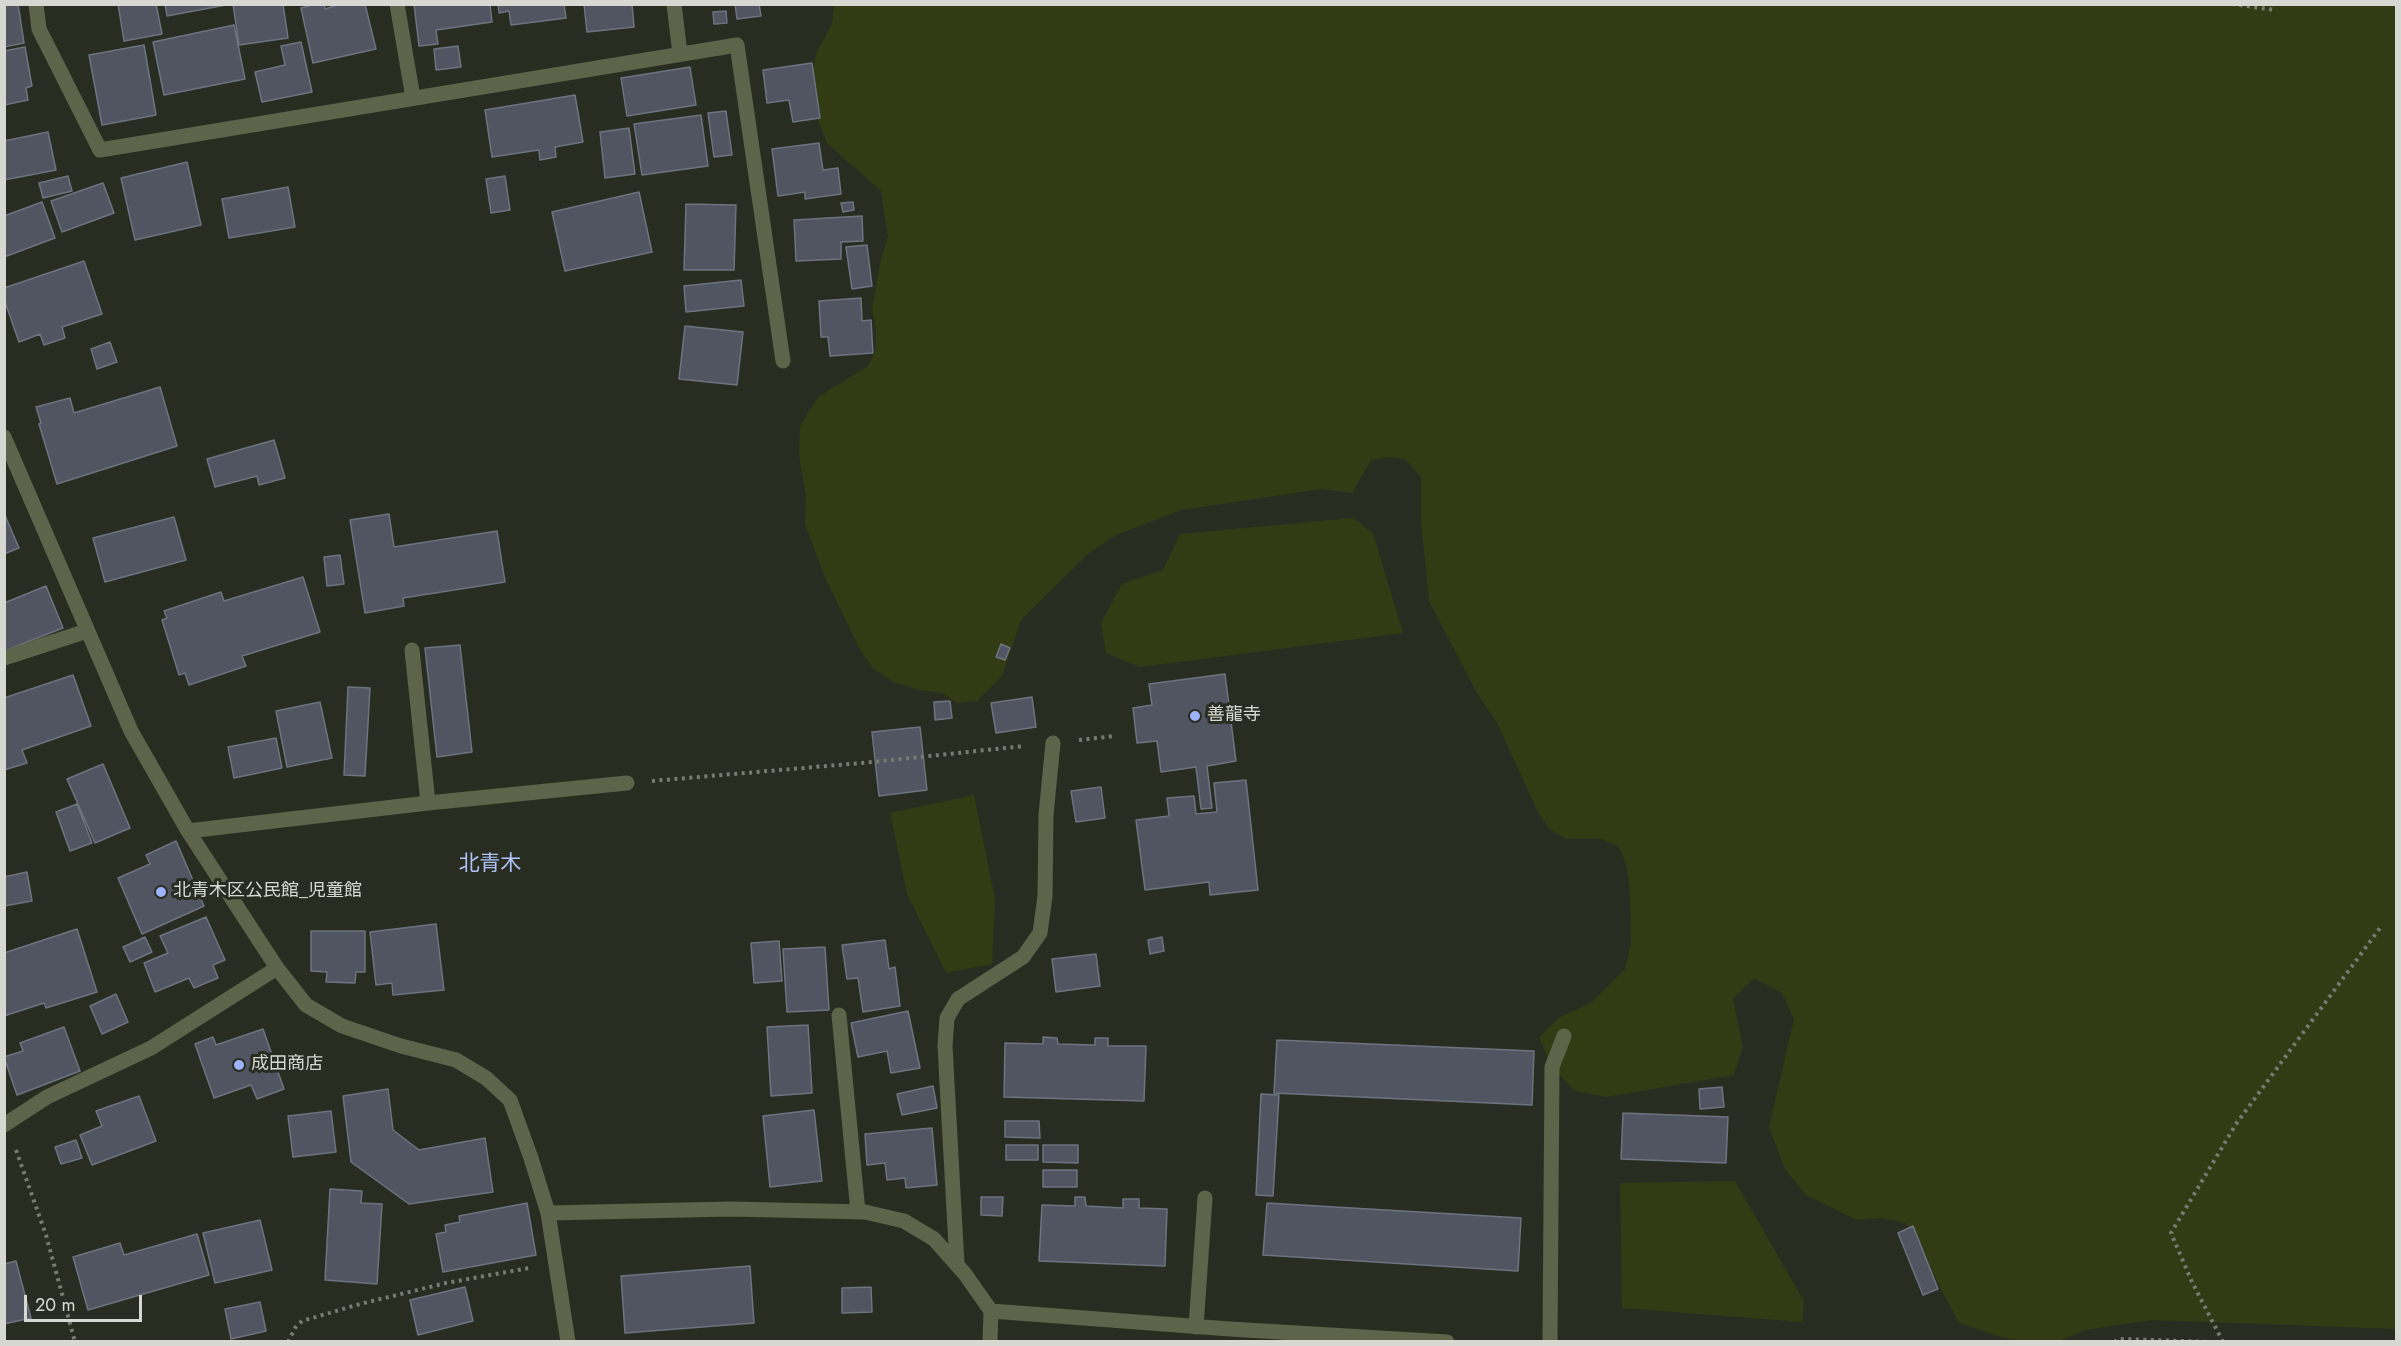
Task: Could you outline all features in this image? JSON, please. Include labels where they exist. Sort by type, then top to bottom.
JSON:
[{"type":"street","points":[[36,4],[39,29],[100,150],[737,45],[783,361]]},
{"type":"street","points":[[397,4],[413,99]]},
{"type":"street","points":[[674,4],[680,54]]},
{"type":"street","points":[[4,437],[131,731],[188,831],[277,968],[306,1005],[342,1026],[401,1046],[456,1060],[486,1078],[510,1100],[548,1213],[568,1341]]},
{"type":"street","points":[[4,658],[87,631]]},
{"type":"street","points":[[412,650],[428,803]]},
{"type":"street","points":[[957,1265],[945,1046],[947,1018],[958,999],[1023,957],[1040,933],[1045,896],[1046,815],[1053,743]]},
{"type":"street","points":[[188,831],[627,783]]},
{"type":"street","points":[[5,1122],[47,1097],[151,1048],[277,968]]},
{"type":"street","points":[[839,1014],[858,1212]]},
{"type":"street","points":[[1550,1341],[1552,1066],[1564,1036]]},
{"type":"street","points":[[1196,1327],[1205,1198]]},
{"type":"street","points":[[548,1213],[730,1209],[858,1212],[904,1221],[934,1239],[957,1265],[991,1311],[990,1341]]},
{"type":"street","points":[[991,1311],[1196,1327],[1447,1341]]},
{"type":"path","points":[[2232,4],[2275,10]]},
{"type":"path","points":[[627,783],[873,762],[1020,746]]},
{"type":"path","points":[[2223,1341],[2192,1282],[2171,1233],[2236,1124],[2380,927]]},
{"type":"path","points":[[5,1122],[46,1235],[75,1341]]},
{"type":"path","points":[[288,1341],[302,1321],[360,1304],[446,1283],[556,1263]]},
{"type":"path","points":[[2114,1341],[2120,1339],[2211,1341]]},
{"type":"green space","points":[[834,5],[2396,5],[2396,1329],[2152,1320],[2086,1330],[2058,1341],[2023,1342],[1959,1323],[1906,1223],[1880,1218],[1857,1220],[1806,1195],[1785,1169],[1769,1127],[1794,1019],[1782,993],[1754,978],[1733,999],[1743,1047],[1734,1075],[1606,1097],[1575,1091],[1552,1067],[1539,1037],[1560,1017],[1591,1003],[1625,969],[1631,944],[1630,892],[1626,863],[1618,846],[1601,839],[1566,839],[1549,829],[1538,812],[1497,723],[1477,693],[1429,601],[1421,521],[1421,477],[1405,459],[1387,457],[1371,460],[1352,493],[1322,489],[1181,510],[1116,535],[1089,553],[1021,620],[1002,676],[977,701],[957,703],[942,693],[920,690],[893,682],[873,668],[860,650],[824,575],[805,524],[806,497],[799,455],[800,426],[818,397],[868,366],[875,352],[876,329],[872,309],[881,259],[888,237],[881,191],[827,143],[815,112],[811,79],[817,51],[832,24]]},
{"type":"green space","points":[[1353,518],[1373,533],[1403,633],[1140,667],[1106,653],[1101,623],[1122,584],[1163,570],[1180,534]]},
{"type":"green space","points":[[974,795],[995,899],[992,964],[946,973],[907,894],[890,813]]},
{"type":"green space","points":[[1735,1181],[1804,1301],[1802,1322],[1622,1308],[1620,1183]]},
{"type":"building","points":[[4,4],[18,4],[24,43],[4,47]]},
{"type":"building","points":[[118,4],[156,4],[162,34],[124,41]]},
{"type":"building","points":[[165,4],[226,4],[226,5],[167,16]]},
{"type":"building","points":[[233,4],[283,4],[288,38],[239,45]]},
{"type":"building","points":[[324,4],[325,9],[341,4],[365,4],[376,49],[313,63],[301,8]]},
{"type":"building","points":[[414,4],[490,4],[492,22],[436,30],[438,44],[419,46]]},
{"type":"building","points":[[498,4],[564,4],[566,18],[511,25],[509,11],[499,13]]},
{"type":"building","points":[[584,4],[632,4],[634,27],[587,32]]},
{"type":"building","points":[[735,4],[759,4],[761,16],[737,19]]},
{"type":"building","points":[[726,11],[727,23],[714,24],[713,12]]},
{"type":"building","points":[[234,25],[245,79],[164,95],[153,42]]},
{"type":"building","points":[[301,42],[312,92],[262,102],[255,72],[285,65],[281,46]]},
{"type":"building","points":[[144,45],[156,115],[102,125],[89,55]]},
{"type":"building","points":[[458,46],[461,67],[436,70],[434,49]]},
{"type":"building","points":[[25,47],[32,86],[26,88],[28,100],[4,105],[4,51]]},
{"type":"building","points":[[812,63],[820,118],[793,122],[789,100],[767,103],[763,70]]},
{"type":"building","points":[[690,67],[696,105],[627,116],[621,78]]},
{"type":"building","points":[[575,95],[583,142],[555,147],[556,157],[540,160],[539,150],[492,157],[485,110]]},
{"type":"building","points":[[726,111],[732,155],[714,157],[708,113]]},
{"type":"building","points":[[701,115],[708,166],[642,175],[634,124]]},
{"type":"building","points":[[629,128],[635,174],[605,178],[600,132]]},
{"type":"building","points":[[48,132],[56,170],[4,180],[4,141]]},
{"type":"building","points":[[819,143],[823,170],[838,168],[841,194],[805,199],[805,192],[778,196],[772,149]]},
{"type":"building","points":[[187,162],[201,225],[135,240],[121,178]]},
{"type":"building","points":[[68,176],[72,191],[43,198],[39,183]]},
{"type":"building","points":[[505,176],[510,210],[491,213],[486,179]]},
{"type":"building","points":[[103,183],[114,213],[62,232],[51,201]]},
{"type":"building","points":[[288,187],[295,227],[229,238],[222,199]]},
{"type":"building","points":[[639,192],[652,252],[565,271],[552,212]]},
{"type":"building","points":[[42,202],[55,238],[4,257],[4,216]]},
{"type":"building","points":[[853,202],[854,210],[843,212],[841,203]]},
{"type":"building","points":[[686,204],[736,205],[734,270],[684,270]]},
{"type":"building","points":[[862,216],[863,241],[841,242],[841,259],[796,261],[794,220]]},
{"type":"building","points":[[867,245],[872,286],[852,289],[846,247]]},
{"type":"building","points":[[84,261],[102,314],[62,327],[65,338],[44,345],[40,334],[19,342],[4,299],[4,288]]},
{"type":"building","points":[[741,280],[744,306],[686,312],[684,286]]},
{"type":"building","points":[[861,298],[862,321],[871,320],[873,353],[830,356],[828,337],[821,337],[819,301]]},
{"type":"building","points":[[685,326],[743,332],[737,385],[679,379]]},
{"type":"building","points":[[110,342],[117,362],[97,369],[91,349]]},
{"type":"building","points":[[160,387],[177,446],[57,484],[36,407],[70,398],[74,413]]},
{"type":"building","points":[[274,440],[285,478],[259,485],[257,476],[215,487],[207,459]]},
{"type":"building","points":[[4,513],[19,548],[4,554]]},
{"type":"building","points":[[389,514],[394,547],[497,531],[505,582],[403,598],[404,606],[365,613],[350,520]]},
{"type":"building","points":[[174,517],[186,560],[105,582],[93,538]]},
{"type":"building","points":[[340,555],[344,584],[327,586],[324,557]]},
{"type":"building","points":[[303,577],[320,632],[242,656],[246,666],[189,685],[185,673],[179,675],[162,620],[167,618],[164,611],[221,592],[224,601]]},
{"type":"building","points":[[46,586],[63,628],[4,651],[4,603]]},
{"type":"building","points":[[1001,644],[1010,648],[1005,660],[996,657]]},
{"type":"building","points":[[460,645],[472,752],[437,757],[425,648]]},
{"type":"building","points":[[1225,674],[1236,761],[1207,766],[1212,808],[1201,809],[1196,767],[1161,772],[1157,741],[1137,743],[1133,708],[1152,705],[1149,684]]},
{"type":"building","points":[[73,675],[91,726],[22,750],[27,763],[4,770],[4,698]]},
{"type":"building","points":[[348,687],[370,688],[365,776],[344,775]]},
{"type":"building","points":[[1032,697],[1036,727],[996,733],[991,703]]},
{"type":"building","points":[[950,701],[952,718],[935,720],[934,702]]},
{"type":"building","points":[[320,702],[332,758],[287,767],[276,711]]},
{"type":"building","points":[[920,727],[927,790],[879,796],[872,732]]},
{"type":"building","points":[[276,738],[282,768],[234,778],[228,747]]},
{"type":"building","points":[[103,764],[130,828],[95,843],[67,779]]},
{"type":"building","points":[[1246,780],[1258,890],[1210,895],[1209,882],[1145,890],[1136,820],[1169,816],[1167,798],[1194,796],[1196,814],[1217,812],[1214,783]]},
{"type":"building","points":[[1101,787],[1105,818],[1076,822],[1071,791]]},
{"type":"building","points":[[77,804],[92,843],[70,851],[56,812]]},
{"type":"building","name":"北青木区公民館_児童館","points":[[176,841],[204,906],[142,934],[118,878],[150,864],[146,855]]},
{"type":"building","points":[[27,872],[32,901],[4,906],[4,877]]},
{"type":"building","points":[[206,917],[225,960],[213,965],[218,978],[194,988],[189,978],[155,992],[144,963],[168,953],[160,936]]},
{"type":"building","points":[[436,924],[444,990],[393,995],[392,983],[376,985],[370,932]]},
{"type":"building","points":[[77,929],[97,992],[46,1008],[44,1003],[4,1016],[4,953]]},
{"type":"building","points":[[311,931],[365,931],[365,972],[356,972],[355,983],[326,982],[327,972],[311,971]]},
{"type":"building","points":[[145,937],[152,952],[130,962],[123,947]]},
{"type":"building","points":[[1162,937],[1164,951],[1150,954],[1148,940]]},
{"type":"building","points":[[885,940],[889,969],[895,967],[900,1006],[863,1012],[858,978],[847,979],[842,945]]},
{"type":"building","points":[[779,941],[782,981],[754,983],[751,943]]},
{"type":"building","points":[[825,947],[829,1010],[787,1012],[783,949]]},
{"type":"building","points":[[1096,954],[1100,986],[1056,992],[1052,959]]},
{"type":"building","points":[[116,994],[128,1022],[102,1034],[90,1006]]},
{"type":"building","points":[[908,1011],[920,1068],[891,1073],[887,1051],[858,1057],[851,1023]]},
{"type":"building","points":[[808,1025],[812,1093],[771,1096],[767,1027]]},
{"type":"building","points":[[64,1027],[80,1071],[17,1095],[4,1057],[23,1051],[20,1043]]},
{"type":"building","name":"成田商店","points":[[263,1029],[284,1089],[257,1099],[251,1085],[214,1098],[195,1044],[213,1037],[216,1045]]},
{"type":"building","points":[[1043,1037],[1057,1038],[1058,1044],[1095,1045],[1095,1038],[1108,1038],[1108,1046],[1146,1046],[1144,1101],[1004,1097],[1005,1043],[1043,1044]]},
{"type":"building","points":[[1277,1040],[1534,1051],[1532,1105],[1274,1093]]},
{"type":"building","points":[[933,1086],[937,1108],[902,1115],[897,1094]]},
{"type":"building","points":[[1722,1087],[1724,1107],[1700,1109],[1699,1089]]},
{"type":"building","points":[[388,1089],[393,1130],[419,1150],[485,1138],[493,1192],[409,1204],[351,1162],[343,1096]]},
{"type":"building","points":[[1261,1094],[1279,1095],[1273,1196],[1256,1195]]},
{"type":"building","points":[[139,1096],[156,1141],[92,1165],[80,1135],[102,1126],[96,1111]]},
{"type":"building","points":[[814,1110],[822,1181],[770,1187],[763,1116]]},
{"type":"building","points":[[331,1111],[336,1152],[293,1157],[288,1116]]},
{"type":"building","points":[[1623,1113],[1728,1117],[1726,1163],[1621,1159]]},
{"type":"building","points":[[1005,1121],[1039,1121],[1040,1138],[1005,1137]]},
{"type":"building","points":[[932,1128],[937,1185],[906,1188],[905,1178],[887,1180],[885,1163],[867,1165],[865,1134]]},
{"type":"building","points":[[76,1140],[82,1158],[61,1164],[55,1147]]},
{"type":"building","points":[[1006,1145],[1038,1145],[1038,1160],[1006,1160]]},
{"type":"building","points":[[1043,1145],[1078,1145],[1078,1163],[1043,1162]]},
{"type":"building","points":[[1043,1170],[1077,1170],[1077,1187],[1043,1187]]},
{"type":"building","points":[[330,1189],[362,1191],[361,1203],[382,1204],[377,1284],[325,1280]]},
{"type":"building","points":[[981,1197],[1003,1197],[1002,1216],[981,1215]]},
{"type":"building","points":[[1075,1197],[1085,1197],[1086,1206],[1123,1208],[1123,1199],[1139,1199],[1139,1208],[1167,1209],[1165,1266],[1039,1261],[1042,1205],[1075,1206]]},
{"type":"building","points":[[527,1203],[536,1255],[443,1272],[436,1234],[446,1232],[445,1225],[460,1222],[459,1216]]},
{"type":"building","points":[[1267,1203],[1521,1218],[1518,1271],[1263,1255]]},
{"type":"building","points":[[260,1220],[272,1270],[215,1283],[203,1233]]},
{"type":"building","points":[[1913,1226],[1938,1289],[1923,1295],[1898,1233]]},
{"type":"building","points":[[197,1234],[209,1275],[88,1310],[73,1257],[120,1243],[124,1255]]},
{"type":"building","points":[[16,1261],[31,1318],[4,1324],[4,1264]]},
{"type":"building","points":[[750,1266],[754,1323],[625,1333],[621,1276]]},
{"type":"building","points":[[465,1287],[473,1321],[418,1335],[410,1300]]},
{"type":"building","points":[[871,1287],[872,1312],[842,1313],[842,1288]]},
{"type":"building","points":[[260,1302],[266,1331],[231,1339],[225,1309]]},
{"type":"place","name":"善龍寺","points":[[1195,716]]},
{"type":"place","name":"北青木区公民館_児童館","points":[[161,892]]},
{"type":"place","name":"成田商店","points":[[239,1065]]},
{"type":"district","name":"北青木","points":[[490,865]]}]
